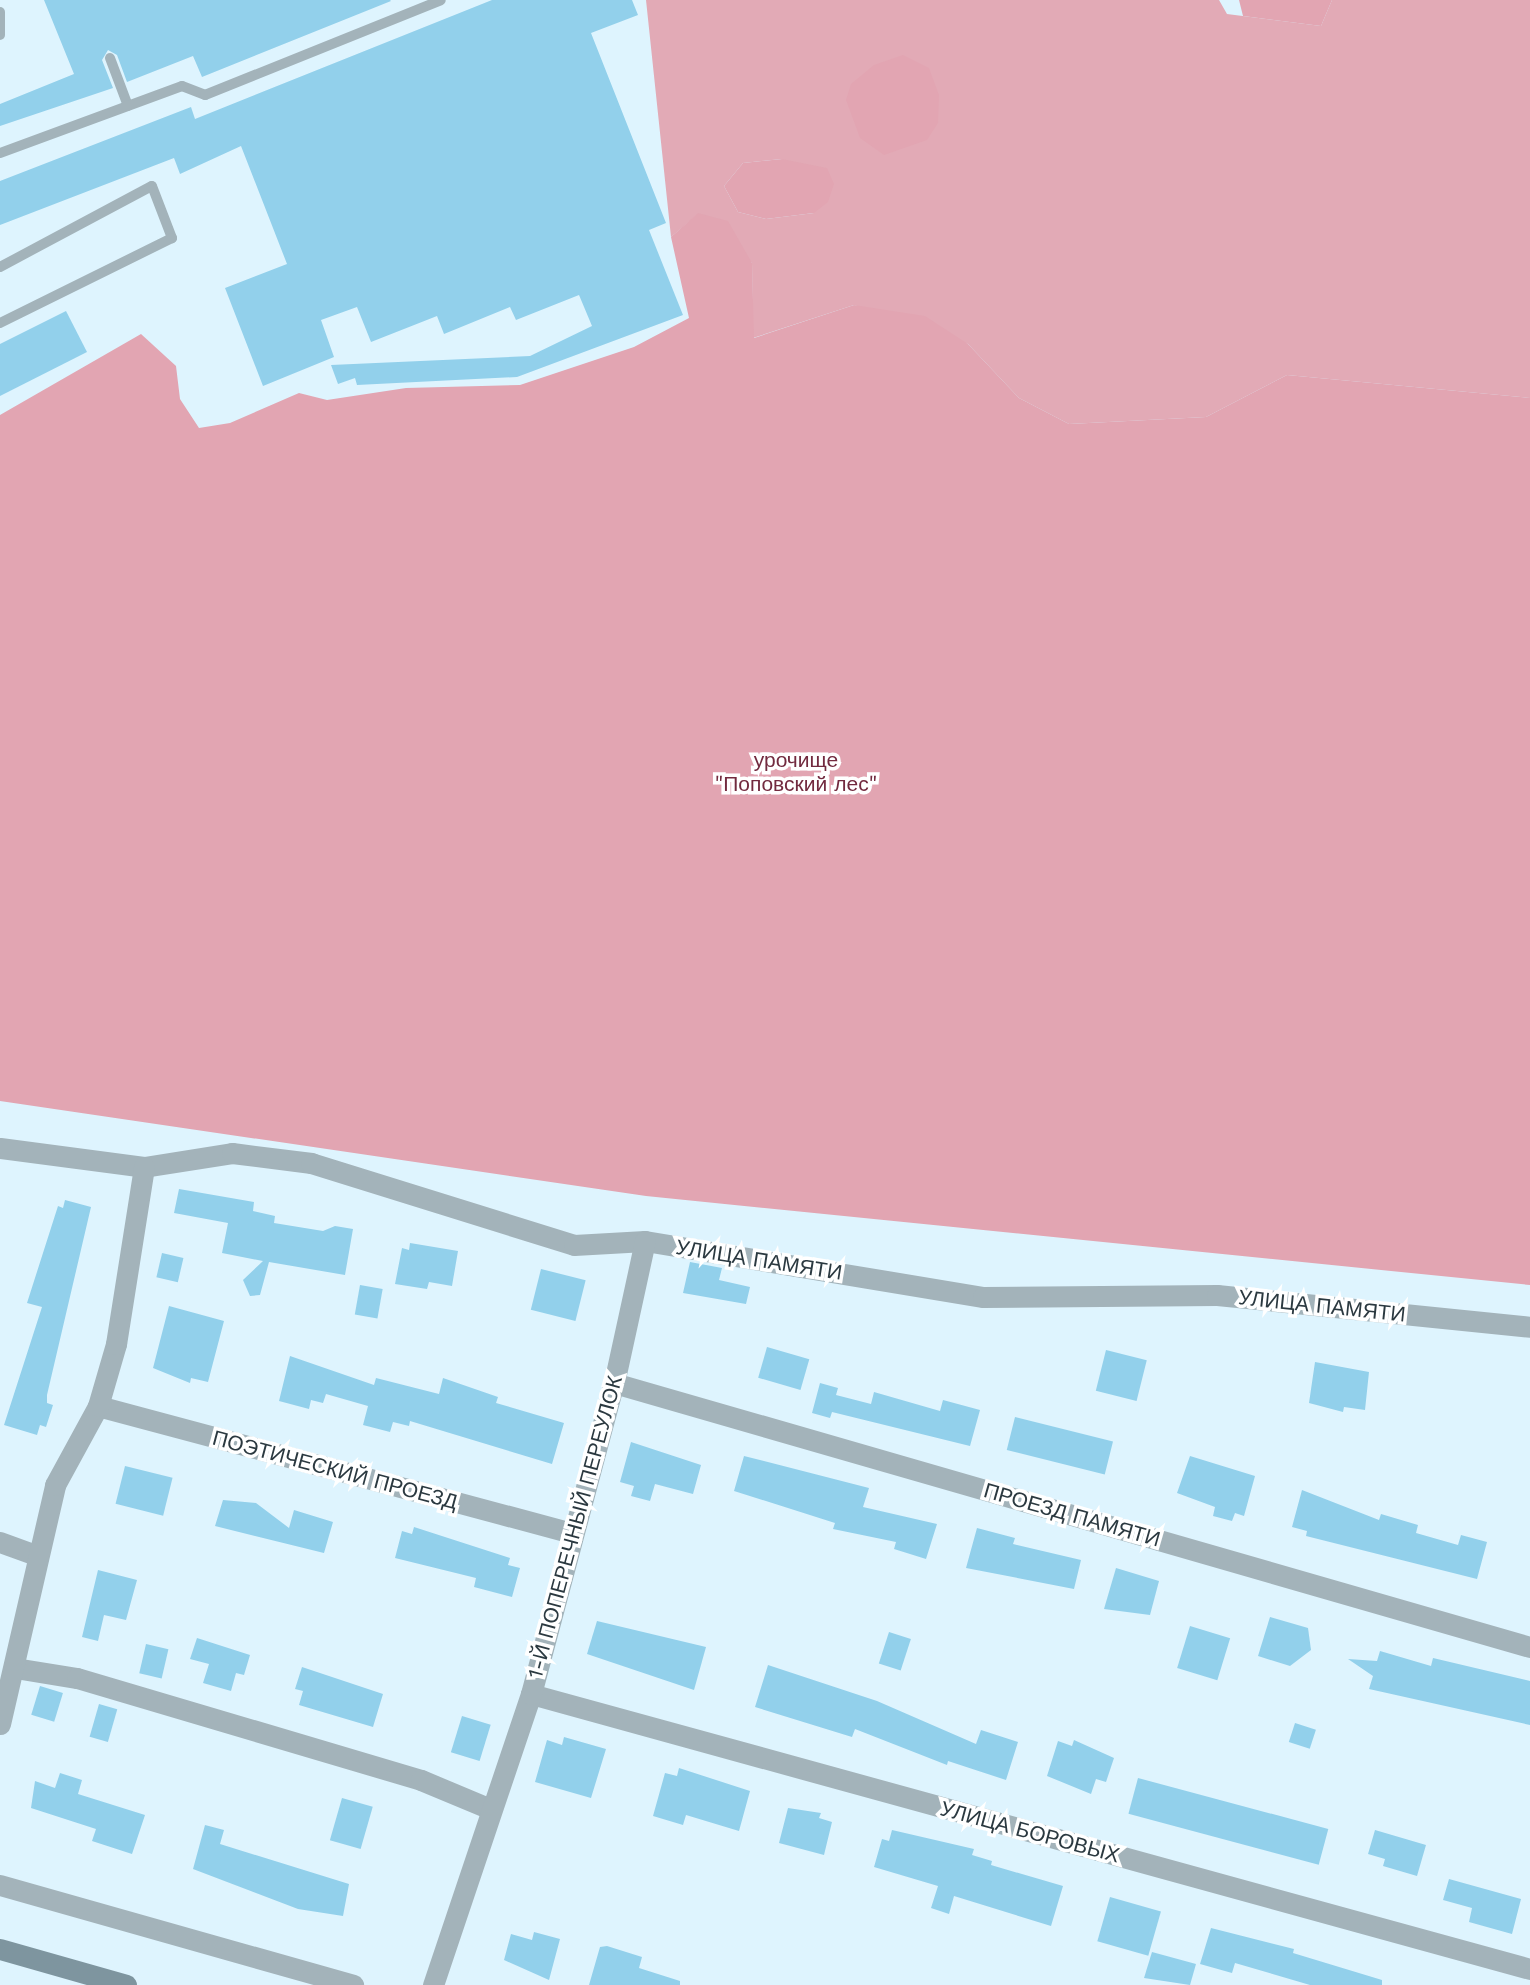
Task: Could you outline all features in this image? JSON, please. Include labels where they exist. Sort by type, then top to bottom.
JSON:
[{"type":"main road","points":[[0,1949],[126,1985]]},
{"type":"street","name":"УЛИЦА ПАМЯТИ","points":[[0,1148],[144,1167],[232,1153],[311,1163],[574,1245],[645,1241],[982,1297],[1217,1295],[1530,1327]]},
{"type":"street","points":[[0,1724],[15,1668],[36,1555],[55,1485],[98,1406],[116,1344],[144,1167]]},
{"type":"street","name":"1-Й ПОПЕРЕЧНЫЙ ПЕРЕУЛОК","points":[[433,1985],[488,1808],[531,1694],[614,1383],[645,1241]]},
{"type":"street","name":"ПРОЕЗД ПАМЯТИ","points":[[614,1383],[1530,1647]]},
{"type":"street","name":"ПОЭТИЧЕСКИЙ ПРОЕЗД","points":[[98,1406],[573,1533]]},
{"type":"street","points":[[0,1542],[36,1555]]},
{"type":"street","points":[[15,1668],[77,1678],[355,1760],[488,1808]]},
{"type":"street","name":"УЛИЦА БОРОВЫХ","points":[[531,1694],[1530,1969]]},
{"type":"street","points":[[0,1885],[353,1985]]},
{"type":"lane","points":[[0,153],[182,86],[205,95],[441,0]]},
{"type":"lane","points":[[0,12],[0,35]]},
{"type":"lane","points":[[110,58],[128,106]]},
{"type":"lane","points":[[0,267],[152,186],[172,238],[0,323]]},
{"type":"shaded area","points":[[646,0],[1219,0],[1227,14],[1321,26],[1332,0],[1530,0],[1530,398],[1287,375],[1206,417],[1069,424],[1019,398],[968,344],[854,305],[753,338],[752,263],[698,214],[671,237]],"holes":[[[782,159],[814,213],[766,219],[738,212],[724,186],[743,163]]]},
{"type":"green space","points":[[1239,0],[1332,0],[1321,26],[1243,16]]},
{"type":"green space","points":[[903,55],[929,68],[939,95],[938,123],[927,140],[884,155],[860,138],[846,100],[851,84],[874,65]]},
{"type":"green space","points":[[782,159],[827,168],[834,184],[828,202],[814,213],[766,219],[738,212],[724,186],[743,163]]},
{"type":"green space","name":"урочище \"Поповский лес\"","points":[[698,213],[728,221],[752,263],[754,338],[854,305],[925,316],[968,344],[1019,398],[1069,424],[1206,417],[1287,375],[1530,398],[1530,1285],[646,1196],[0,1101],[0,415],[141,334],[176,366],[180,399],[199,428],[230,423],[299,393],[327,400],[406,388],[520,385],[634,347],[689,318],[671,237]]},
{"type":"building","points":[[44,0],[391,1],[202,77],[193,56],[127,82],[117,55],[108,50],[102,60],[113,88],[0,126],[0,104],[74,74]]},
{"type":"building","points":[[492,0],[632,0],[638,15],[591,33],[666,223],[649,230],[683,315],[517,377],[357,385],[355,378],[338,384],[331,365],[530,356],[592,326],[579,295],[516,320],[510,307],[444,334],[437,316],[371,342],[357,307],[321,320],[334,357],[263,386],[225,288],[287,264],[241,146],[180,174],[174,158],[0,225],[0,181],[191,107],[195,119]]},
{"type":"building","points":[[66,311],[87,352],[0,396],[0,344]]},
{"type":"building","points":[[179,1189],[254,1202],[253,1211],[275,1216],[274,1223],[323,1231],[335,1226],[353,1229],[345,1275],[269,1262],[260,1295],[250,1296],[243,1280],[263,1261],[222,1253],[228,1223],[174,1213]]},
{"type":"building","points":[[65,1200],[91,1207],[47,1395],[47,1403],[53,1405],[46,1427],[40,1425],[37,1435],[4,1425],[42,1307],[27,1303],[58,1206],[63,1208]]},
{"type":"building","points":[[410,1243],[458,1251],[452,1286],[429,1282],[427,1289],[395,1284],[402,1248],[409,1250]]},
{"type":"building","points":[[162,1253],[183,1258],[178,1282],[156,1277]]},
{"type":"building","points":[[690,1262],[722,1268],[719,1280],[750,1287],[746,1304],[683,1293]]},
{"type":"building","points":[[541,1269],[586,1280],[575,1321],[531,1310]]},
{"type":"building","points":[[360,1285],[383,1289],[377,1319],[355,1315]]},
{"type":"building","points":[[169,1306],[224,1321],[208,1382],[191,1378],[190,1383],[153,1368]]},
{"type":"building","points":[[767,1347],[809,1359],[800,1390],[758,1378]]},
{"type":"building","points":[[1106,1350],[1147,1360],[1137,1401],[1096,1391]]},
{"type":"building","points":[[290,1356],[374,1385],[376,1378],[439,1394],[443,1378],[498,1397],[496,1403],[564,1423],[552,1464],[410,1421],[409,1426],[393,1422],[390,1432],[363,1425],[368,1406],[326,1394],[323,1403],[311,1400],[309,1409],[279,1401]]},
{"type":"building","points":[[1315,1362],[1369,1372],[1365,1410],[1344,1407],[1343,1412],[1309,1403]]},
{"type":"building","points":[[820,1383],[838,1388],[836,1395],[871,1404],[874,1392],[940,1411],[943,1400],[980,1410],[970,1446],[832,1412],[830,1418],[812,1413]]},
{"type":"building","points":[[1015,1417],[1113,1441],[1105,1474],[1007,1450]]},
{"type":"building","points":[[631,1442],[701,1465],[693,1494],[655,1484],[650,1501],[631,1496],[634,1486],[620,1482]]},
{"type":"building","points":[[744,1456],[869,1488],[863,1507],[937,1524],[926,1559],[894,1549],[896,1542],[833,1529],[835,1523],[734,1491]]},
{"type":"building","points":[[1190,1456],[1255,1476],[1244,1516],[1235,1513],[1232,1521],[1213,1516],[1215,1507],[1177,1493]]},
{"type":"building","points":[[125,1466],[173,1478],[163,1516],[116,1504]]},
{"type":"building","points":[[1302,1490],[1379,1520],[1381,1514],[1418,1525],[1416,1533],[1458,1545],[1461,1535],[1487,1542],[1477,1579],[1306,1536],[1307,1531],[1292,1527]]},
{"type":"building","points":[[223,1500],[256,1503],[289,1528],[294,1510],[333,1522],[324,1553],[215,1526]]},
{"type":"building","points":[[414,1527],[510,1558],[508,1565],[520,1568],[512,1597],[474,1587],[476,1578],[395,1558],[402,1531],[412,1534]]},
{"type":"building","points":[[977,1528],[1015,1538],[1013,1544],[1081,1560],[1074,1589],[966,1568]]},
{"type":"building","points":[[1116,1568],[1159,1581],[1150,1615],[1104,1609]]},
{"type":"building","points":[[98,1570],[137,1580],[126,1620],[104,1615],[98,1641],[82,1637]]},
{"type":"building","points":[[1270,1617],[1308,1628],[1311,1650],[1290,1666],[1258,1656]]},
{"type":"building","points":[[597,1621],[706,1647],[694,1690],[587,1654]]},
{"type":"building","points":[[1190,1626],[1230,1638],[1217,1680],[1177,1668]]},
{"type":"building","points":[[889,1632],[911,1639],[901,1670],[879,1663]]},
{"type":"building","points":[[197,1638],[250,1655],[244,1675],[236,1673],[231,1691],[203,1683],[209,1664],[190,1659]]},
{"type":"building","points":[[146,1644],[168,1649],[162,1678],[139,1673]]},
{"type":"building","points":[[1380,1651],[1431,1666],[1433,1658],[1530,1681],[1530,1725],[1369,1689],[1373,1676],[1348,1659],[1377,1661]]},
{"type":"building","points":[[768,1665],[877,1701],[976,1744],[981,1730],[1018,1742],[1006,1780],[948,1761],[947,1765],[855,1729],[852,1737],[755,1707]]},
{"type":"building","points":[[302,1667],[383,1694],[373,1727],[299,1705],[303,1691],[295,1689]]},
{"type":"building","points":[[40,1686],[63,1693],[54,1722],[31,1715]]},
{"type":"building","points":[[99,1704],[117,1709],[108,1742],[90,1737]]},
{"type":"building","points":[[462,1716],[491,1725],[480,1761],[451,1752]]},
{"type":"building","points":[[1295,1723],[1316,1730],[1310,1749],[1289,1742]]},
{"type":"building","points":[[564,1737],[606,1749],[591,1798],[535,1782],[547,1740],[562,1745]]},
{"type":"building","points":[[1074,1740],[1114,1758],[1106,1782],[1096,1779],[1091,1794],[1047,1776],[1058,1741],[1072,1746]]},
{"type":"building","points":[[679,1768],[750,1791],[739,1831],[686,1815],[683,1825],[653,1816],[665,1773],[677,1776]]},
{"type":"building","points":[[60,1773],[82,1780],[78,1794],[145,1815],[132,1854],[92,1841],[96,1829],[31,1808],[35,1781],[55,1788]]},
{"type":"building","points":[[1138,1778],[1328,1829],[1319,1865],[1128,1814]]},
{"type":"building","points":[[342,1798],[373,1807],[361,1849],[330,1840]]},
{"type":"building","points":[[788,1808],[821,1813],[819,1818],[832,1822],[824,1855],[779,1843]]},
{"type":"building","points":[[205,1825],[224,1830],[220,1844],[349,1884],[343,1916],[298,1909],[193,1869]]},
{"type":"building","points":[[892,1830],[974,1849],[972,1855],[992,1861],[991,1865],[1063,1886],[1051,1926],[954,1896],[949,1914],[931,1908],[938,1886],[874,1867],[882,1839],[889,1841]]},
{"type":"building","points":[[1375,1830],[1426,1845],[1417,1876],[1383,1866],[1385,1859],[1368,1854]]},
{"type":"building","points":[[1449,1879],[1521,1899],[1512,1934],[1469,1922],[1472,1908],[1443,1900]]},
{"type":"building","points":[[1110,1897],[1161,1912],[1148,1956],[1097,1941]]},
{"type":"building","points":[[1211,1928],[1294,1949],[1293,1953],[1382,1980],[1382,1985],[1310,1985],[1235,1963],[1232,1973],[1200,1964]]},
{"type":"building","points":[[534,1932],[560,1939],[549,1980],[504,1960],[511,1934],[532,1940]]},
{"type":"building","points":[[607,1946],[642,1957],[639,1968],[680,1981],[680,1985],[589,1985],[600,1947]]},
{"type":"building","points":[[1152,1952],[1196,1964],[1190,1985],[1144,1978]]}]
